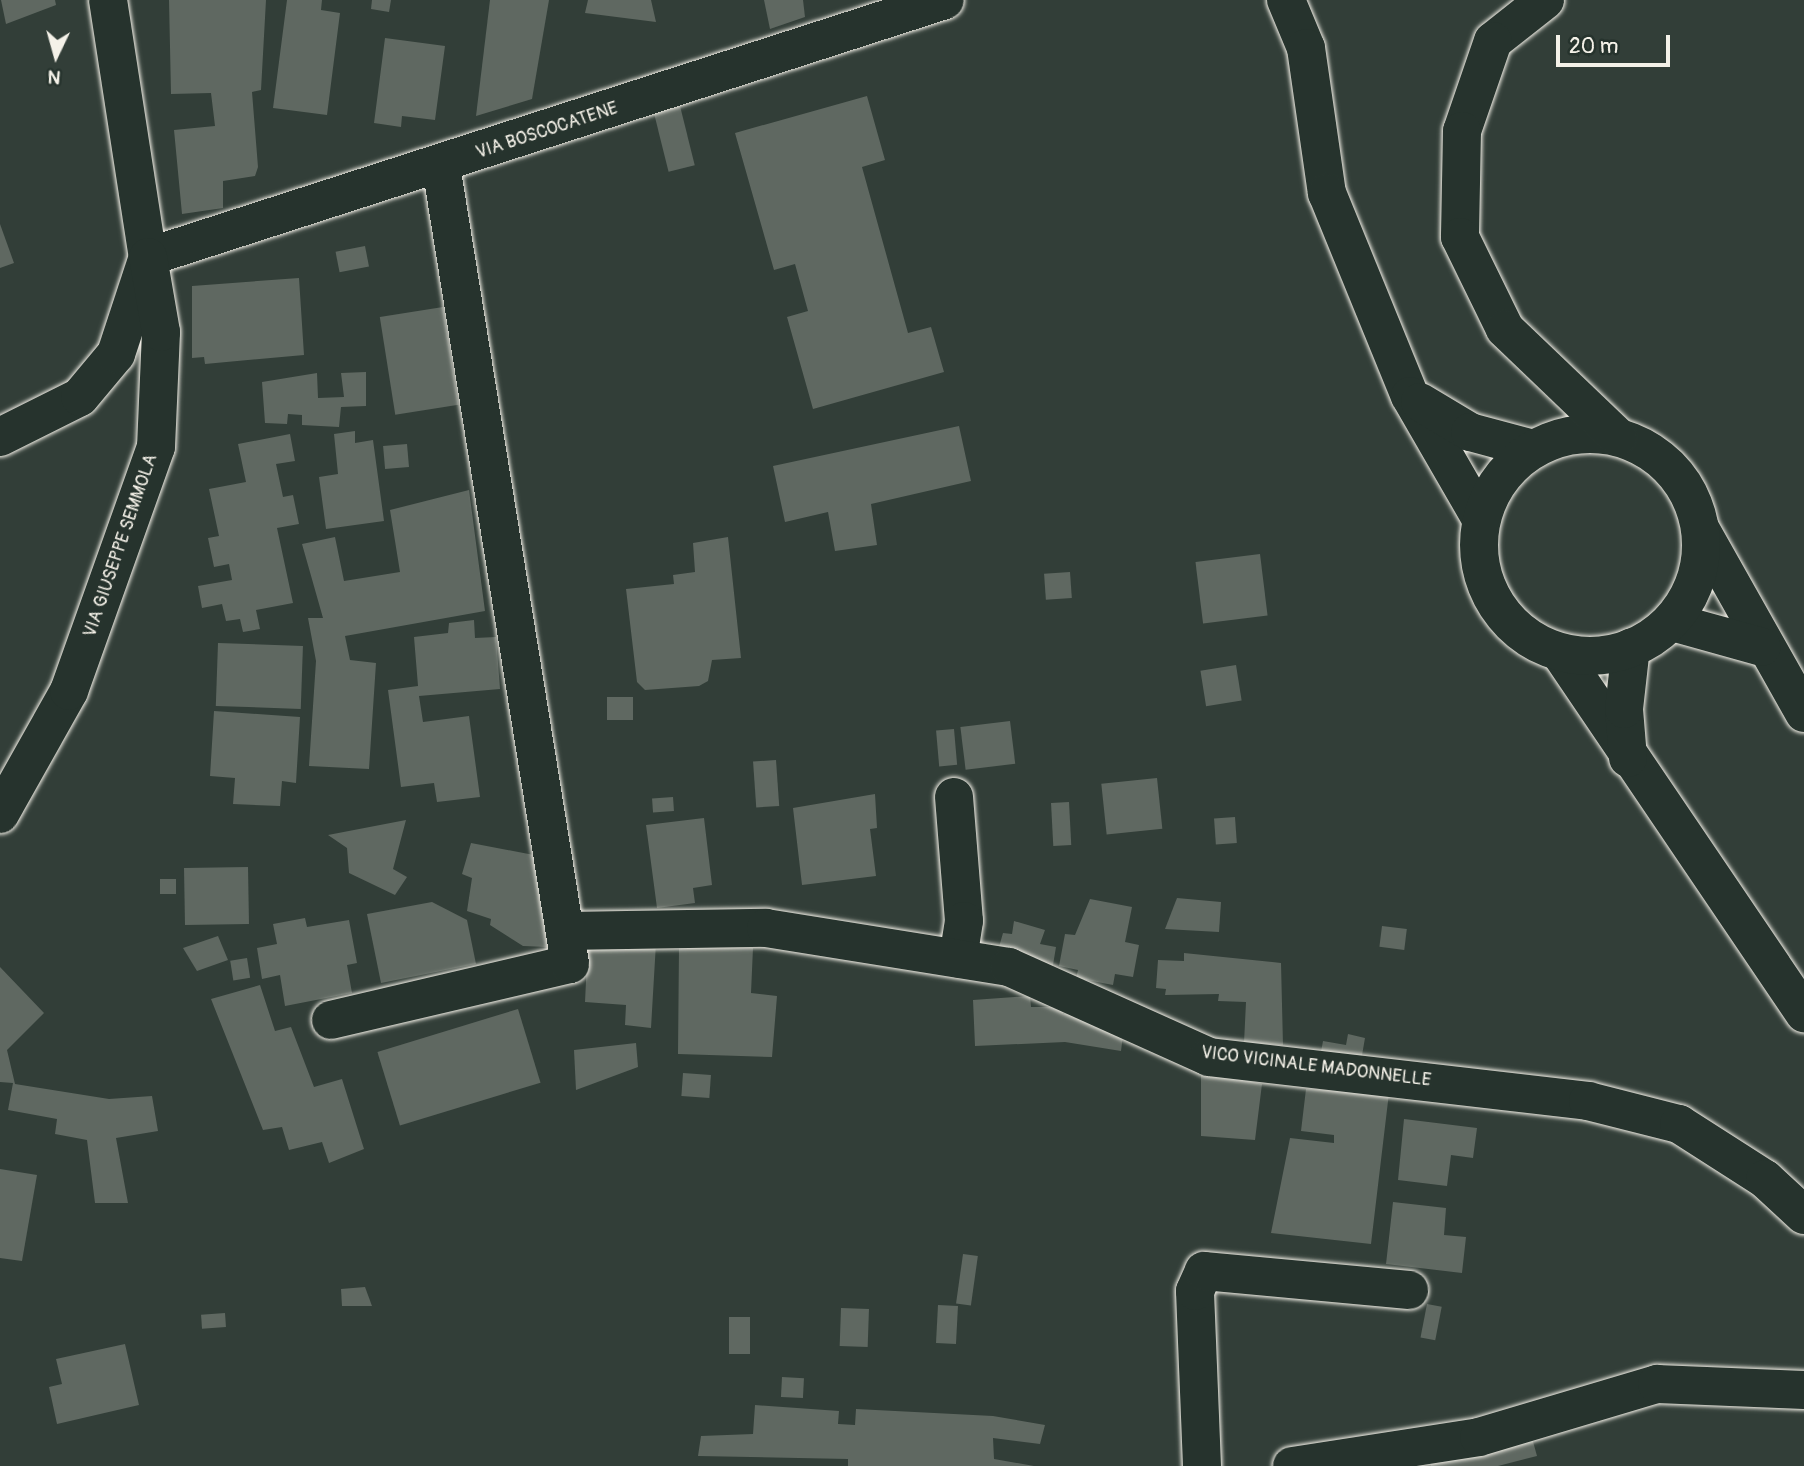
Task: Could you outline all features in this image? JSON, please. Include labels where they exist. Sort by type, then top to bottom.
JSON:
[{"type":"main road","name":"VIA GIUSEPPE SEMMOLA","points":[[0,814],[69,691],[156,447],[161,332],[108,0]]},
{"type":"main road","points":[[877,0],[931,4]]},
{"type":"main road","points":[[1286,0],[1306,48],[1327,193],[1410,396],[1480,517]]},
{"type":"main road","points":[[1306,48],[1314,0]]},
{"type":"main road","points":[[1545,0],[1493,41],[1462,131],[1460,237],[1505,329],[1618,437],[1661,459],[1687,489],[1701,530],[1762,647],[1804,713]]},
{"type":"main road","name":"VIA BOSCOCATENE","points":[[148,257],[441,166],[931,4]]},
{"type":"main road","points":[[331,1020],[569,964],[441,166]]},
{"type":"main road","name":"VIA GIUSEPPE SEMMOLA","points":[[0,437],[80,397],[116,354],[148,257]]},
{"type":"main road","points":[[1410,396],[1470,432],[1533,449]]},
{"type":"main road","points":[[1618,437],[1572,435],[1533,449],[1502,474],[1480,517],[1478,562],[1492,601],[1522,632],[1560,653],[1605,656],[1631,647],[1672,622],[1697,573],[1701,530]]},
{"type":"main road","points":[[1672,622],[1762,647]]},
{"type":"main road","points":[[1628,760],[1624,709],[1631,647]]},
{"type":"main road","points":[[1560,653],[1628,760],[1804,1013]]},
{"type":"main road","points":[[954,797],[964,920],[958,958]]},
{"type":"main road","name":"VICO VICINALE MADONNELLE","points":[[565,931],[766,928],[1009,967],[1209,1058],[1588,1101],[1679,1124],[1765,1179],[1804,1215]]},
{"type":"main road","points":[[1202,1466],[1195,1292],[1204,1271],[1409,1290]]},
{"type":"main road","points":[[1292,1466],[1479,1437],[1657,1384],[1804,1390]]},
{"type":"building","points":[[1,0],[55,0],[56,5],[6,24]]},
{"type":"building","points":[[169,0],[266,0],[261,90],[252,92],[258,167],[255,176],[223,181],[223,208],[182,214],[174,130],[215,126],[211,93],[171,94]]},
{"type":"building","points":[[287,0],[322,0],[321,10],[340,13],[327,115],[273,108]]},
{"type":"building","points":[[372,0],[391,0],[389,12],[371,9]]},
{"type":"building","points":[[490,0],[549,0],[532,99],[476,116]]},
{"type":"building","points":[[588,0],[651,0],[656,22],[585,13]]},
{"type":"building","points":[[764,0],[803,0],[805,17],[770,29]]},
{"type":"building","points":[[385,38],[445,46],[435,120],[402,116],[401,127],[374,123]]},
{"type":"building","points":[[867,96],[885,160],[862,167],[908,333],[931,327],[944,372],[813,409],[787,317],[808,311],[795,264],[774,270],[735,133]]},
{"type":"building","points":[[680,106],[695,165],[669,172],[654,113]]},
{"type":"building","points":[[0,224],[14,263],[0,268]]},
{"type":"building","points":[[365,246],[369,267],[340,272],[336,252]]},
{"type":"building","points":[[299,278],[304,355],[205,364],[204,357],[192,358],[192,286]]},
{"type":"building","points":[[443,307],[458,405],[395,415],[380,317]]},
{"type":"building","points":[[366,372],[366,406],[341,407],[339,427],[302,425],[302,415],[288,414],[287,424],[265,423],[262,382],[317,373],[318,398],[344,397],[341,373]]},
{"type":"building","points":[[959,426],[971,481],[871,504],[877,545],[835,551],[828,512],[785,522],[773,466]]},
{"type":"building","points":[[355,431],[355,443],[373,440],[384,521],[326,529],[319,477],[338,474],[334,434]]},
{"type":"building","points":[[290,434],[295,461],[276,464],[283,497],[293,495],[299,524],[277,528],[293,603],[256,610],[260,629],[243,632],[240,619],[226,621],[222,604],[202,608],[198,586],[232,580],[229,564],[214,567],[208,538],[219,536],[209,489],[246,482],[238,444]]},
{"type":"building","points":[[407,444],[409,467],[385,469],[383,446]]},
{"type":"building","points":[[469,490],[485,611],[345,636],[350,660],[376,663],[369,769],[309,766],[316,661],[308,618],[323,618],[302,544],[335,537],[344,581],[400,572],[390,510]]},
{"type":"building","points":[[728,537],[741,658],[712,660],[708,681],[699,686],[645,690],[637,682],[626,589],[674,584],[673,575],[695,572],[693,543]]},
{"type":"building","points":[[1260,554],[1268,616],[1203,623],[1195,562]]},
{"type":"building","points":[[1070,572],[1072,598],[1046,600],[1044,574]]},
{"type":"building","points":[[474,620],[475,638],[496,637],[500,689],[419,696],[423,722],[469,716],[480,797],[437,802],[434,783],[401,787],[388,690],[418,686],[414,637],[448,633],[449,623]]},
{"type":"building","points":[[218,643],[303,646],[301,709],[216,706]]},
{"type":"building","points":[[1236,665],[1242,701],[1206,706],[1200,671]]},
{"type":"building","points":[[607,697],[633,697],[633,720],[607,720]]},
{"type":"building","points":[[214,711],[300,717],[296,783],[282,781],[280,806],[233,804],[235,778],[210,776]]},
{"type":"building","points":[[1010,721],[1015,764],[966,770],[960,727]]},
{"type":"building","points":[[954,729],[957,765],[939,766],[936,731]]},
{"type":"building","points":[[776,760],[779,806],[756,807],[753,762]]},
{"type":"building","points":[[1157,778],[1162,829],[1107,835],[1101,784]]},
{"type":"building","points":[[875,794],[877,828],[870,829],[876,876],[802,885],[793,808]]},
{"type":"building","points":[[673,797],[674,811],[653,812],[652,798]]},
{"type":"building","points":[[1069,802],[1071,845],[1053,846],[1051,803]]},
{"type":"building","points":[[1235,817],[1237,843],[1216,844],[1214,818]]},
{"type":"building","points":[[704,818],[712,885],[693,888],[695,903],[657,908],[646,825]]},
{"type":"building","points":[[406,820],[393,869],[407,877],[395,895],[349,873],[347,848],[328,835]]},
{"type":"building","points":[[471,843],[539,856],[536,882],[547,883],[548,947],[523,946],[490,925],[491,919],[467,911],[472,878],[462,874]]},
{"type":"building","points":[[248,867],[249,924],[185,925],[184,868]]},
{"type":"building","points":[[160,879],[176,879],[176,894],[160,894]]},
{"type":"building","points":[[1177,898],[1221,902],[1219,932],[1165,929]]},
{"type":"building","points":[[1090,899],[1132,907],[1125,942],[1139,945],[1133,977],[1115,974],[1113,985],[1076,978],[1078,970],[1059,966],[1065,934],[1075,935]]},
{"type":"building","points":[[432,902],[467,920],[476,964],[381,983],[367,914]]},
{"type":"building","points":[[305,918],[307,927],[349,920],[357,963],[347,965],[352,993],[285,1006],[280,975],[262,979],[257,948],[277,944],[273,924]]},
{"type":"building","points":[[1014,921],[1045,930],[1040,944],[1056,947],[1052,971],[997,954],[1003,933],[1012,934]]},
{"type":"building","points":[[1382,926],[1407,929],[1404,950],[1379,947]]},
{"type":"building","points":[[218,936],[228,960],[197,971],[183,948]]},
{"type":"building","points":[[588,939],[656,943],[651,1028],[625,1025],[626,1005],[585,1002]]},
{"type":"building","points":[[679,946],[753,948],[751,993],[777,996],[772,1057],[678,1054]]},
{"type":"building","points":[[1184,953],[1281,963],[1283,1045],[1244,1043],[1246,1002],[1218,1001],[1219,994],[1165,995],[1166,989],[1156,988],[1158,960],[1184,961]]},
{"type":"building","points":[[247,958],[250,978],[233,980],[230,961]]},
{"type":"building","points":[[0,967],[44,1013],[7,1050],[15,1084],[109,1099],[152,1096],[158,1131],[116,1138],[128,1203],[95,1203],[87,1140],[55,1134],[57,1119],[8,1110],[13,1083],[0,1082]]},
{"type":"building","points":[[260,985],[275,1031],[291,1027],[314,1087],[342,1079],[364,1149],[329,1163],[322,1142],[289,1150],[282,1127],[263,1130],[211,999]]},
{"type":"building","points":[[1030,996],[1031,1007],[1062,1007],[1063,1014],[1097,1014],[1124,1027],[1121,1051],[1065,1042],[975,1046],[973,1000]]},
{"type":"building","points":[[518,1009],[541,1083],[400,1126],[377,1052]]},
{"type":"building","points":[[1348,1034],[1365,1038],[1361,1061],[1321,1052],[1323,1041],[1346,1045]]},
{"type":"building","points":[[636,1043],[638,1067],[576,1090],[574,1050]]},
{"type":"building","points":[[1201,1071],[1262,1084],[1255,1140],[1201,1136]]},
{"type":"building","points":[[683,1073],[711,1075],[709,1098],[681,1096]]},
{"type":"building","points":[[1306,1089],[1389,1093],[1371,1244],[1271,1233],[1290,1138],[1334,1143],[1334,1135],[1301,1131]]},
{"type":"building","points":[[1404,1119],[1477,1128],[1473,1158],[1451,1155],[1447,1186],[1398,1180]]},
{"type":"building","points":[[0,1169],[37,1175],[22,1261],[0,1258]]},
{"type":"building","points":[[1393,1202],[1446,1208],[1444,1235],[1466,1237],[1462,1273],[1386,1264]]},
{"type":"building","points":[[963,1254],[978,1256],[971,1306],[956,1304]]},
{"type":"building","points":[[365,1287],[372,1306],[342,1306],[341,1289]]},
{"type":"building","points":[[1427,1304],[1442,1307],[1435,1340],[1421,1337]]},
{"type":"building","points":[[938,1305],[958,1306],[956,1344],[936,1343]]},
{"type":"building","points":[[841,1308],[869,1309],[868,1347],[840,1346]]},
{"type":"building","points":[[225,1313],[226,1327],[202,1329],[201,1315]]},
{"type":"building","points":[[729,1317],[750,1317],[750,1354],[729,1354]]},
{"type":"building","points":[[125,1344],[139,1405],[57,1424],[49,1387],[62,1384],[56,1359]]},
{"type":"building","points":[[782,1377],[804,1378],[803,1398],[781,1397]]},
{"type":"building","points":[[755,1405],[839,1411],[838,1424],[855,1425],[856,1409],[993,1416],[1045,1425],[1040,1444],[993,1438],[994,1459],[1034,1466],[848,1466],[848,1459],[698,1456],[701,1436],[753,1434]]},
{"type":"building","points":[[1529,1427],[1537,1456],[1498,1466],[1431,1466],[1428,1454]]}]
